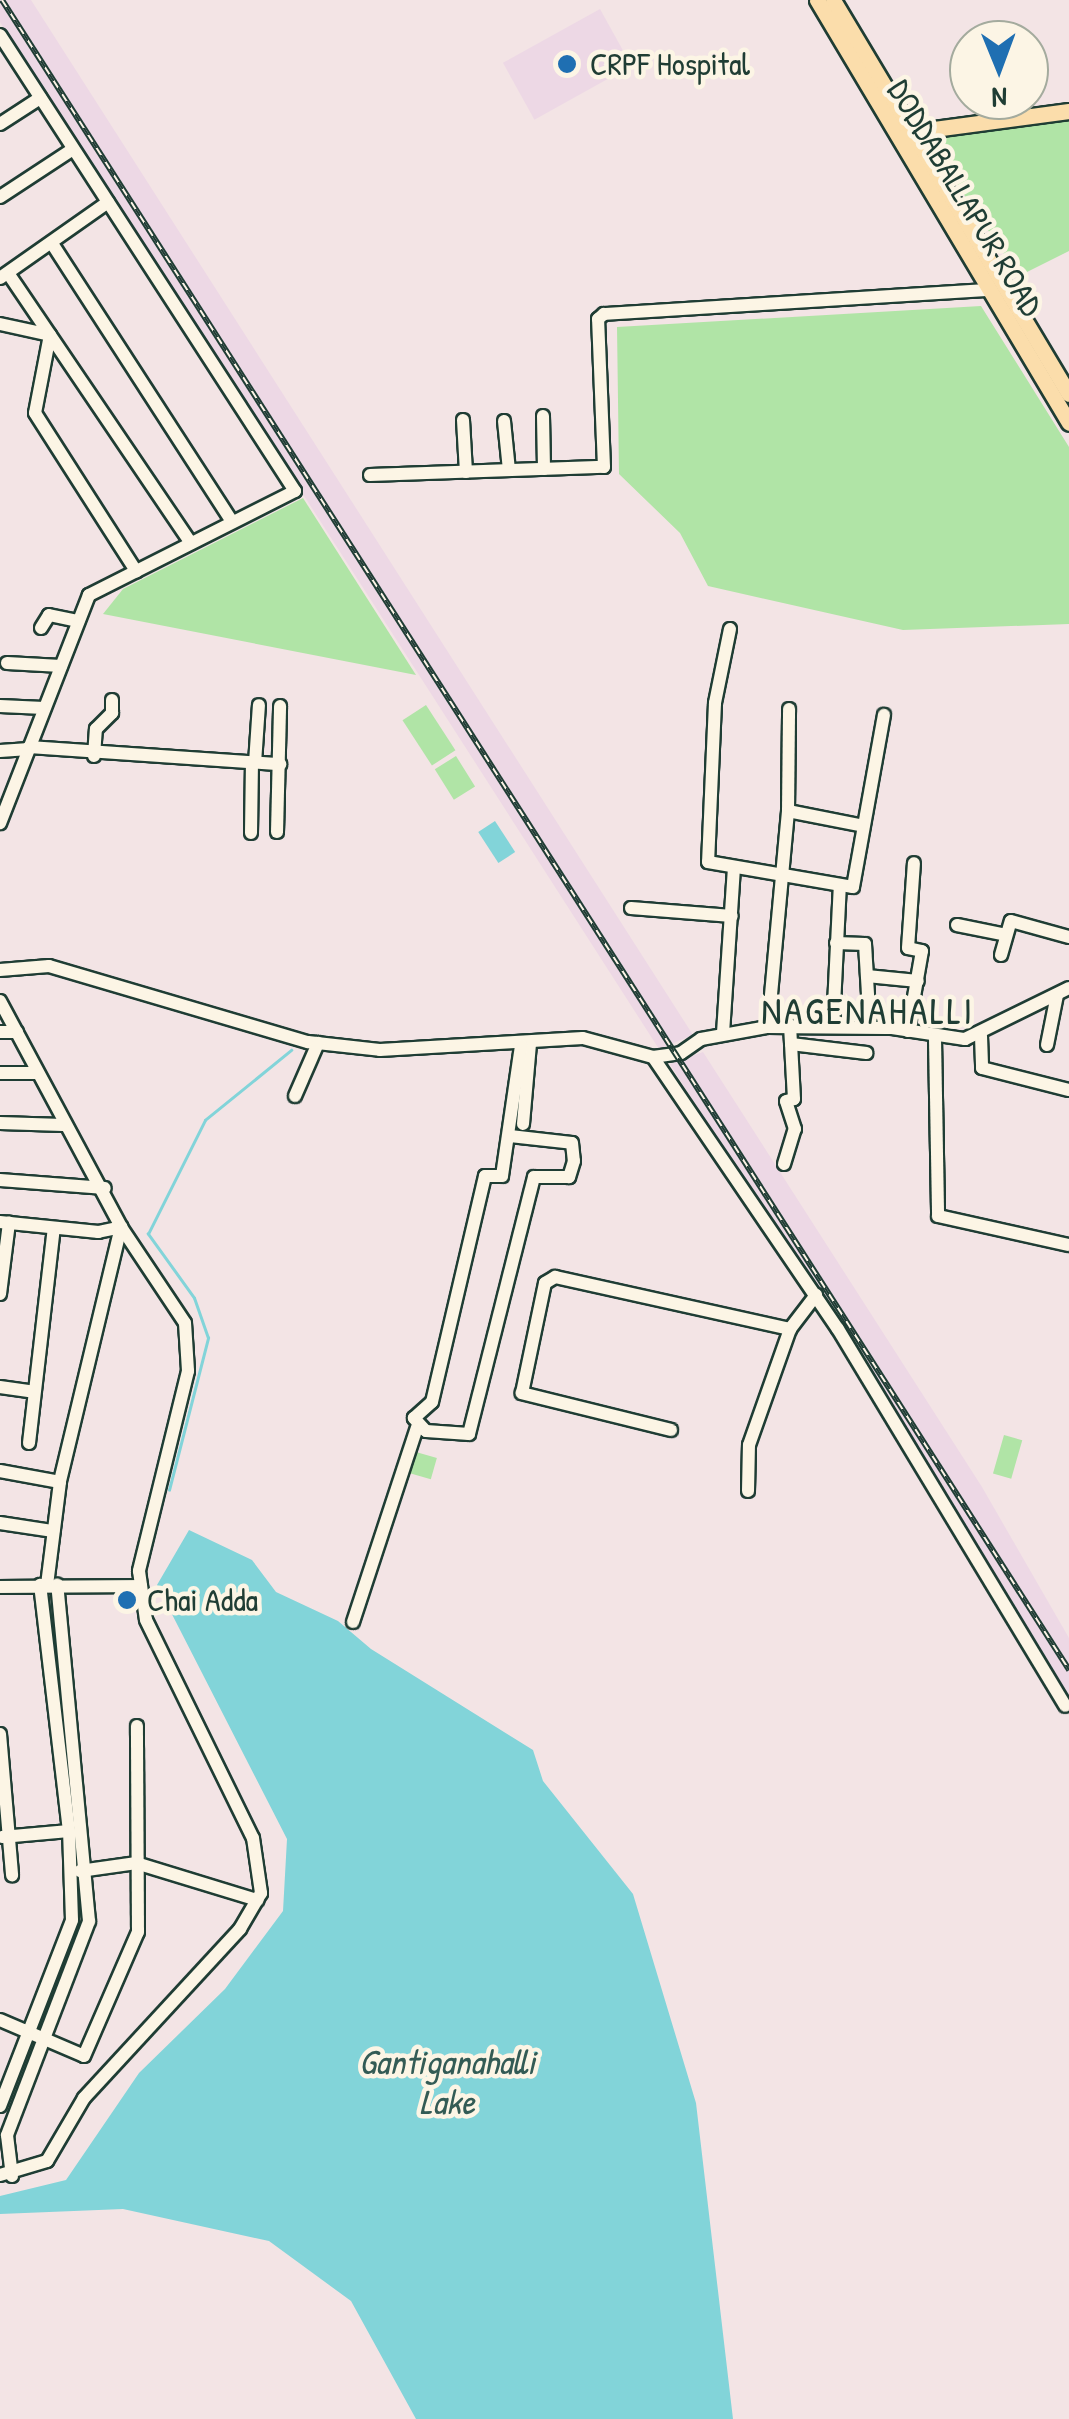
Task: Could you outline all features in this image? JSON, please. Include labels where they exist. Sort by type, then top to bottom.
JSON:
[{"type":"main road","name":"DODDABALLAPUR ROAD","points":[[817,0],[1069,394]]},
{"type":"main road","name":"DODDABALLAPUR ROAD","points":[[833,0],[988,290],[1069,423]]},
{"type":"main road","points":[[903,137],[1069,111]]},
{"type":"street","points":[[0,823],[6,793],[29,748],[88,595],[295,491],[2,42]]},
{"type":"street","points":[[0,124],[40,98]]},
{"type":"street","points":[[0,198],[73,149]]},
{"type":"street","points":[[108,202],[53,245],[4,276],[50,335],[192,543]]},
{"type":"street","points":[[53,245],[232,522]]},
{"type":"street","points":[[370,476],[604,467],[600,315],[988,290]]},
{"type":"street","points":[[0,324],[50,335]]},
{"type":"street","points":[[50,335],[35,413],[136,570]]},
{"type":"street","points":[[543,416],[544,469]]},
{"type":"street","points":[[463,420],[466,472]]},
{"type":"street","points":[[504,421],[509,470]]},
{"type":"street","points":[[41,628],[49,615],[78,621]]},
{"type":"street","points":[[730,628],[715,703],[707,855],[712,864],[853,887],[884,715]]},
{"type":"street","points":[[7,663],[61,666]]},
{"type":"street","points":[[94,756],[96,729],[112,713],[112,700]]},
{"type":"street","points":[[251,833],[259,705]]},
{"type":"street","points":[[0,706],[44,708]]},
{"type":"street","points":[[277,832],[280,706]]},
{"type":"street","points":[[768,1026],[779,873],[788,810],[789,709]]},
{"type":"street","points":[[0,751],[29,748],[94,756],[278,764]]},
{"type":"street","points":[[788,810],[864,826]]},
{"type":"street","points":[[908,1031],[922,950],[908,948],[914,863]]},
{"type":"street","points":[[723,1033],[734,870]]},
{"type":"street","points":[[833,1026],[840,885]]},
{"type":"street","points":[[630,908],[732,916]]},
{"type":"street","points":[[1001,955],[1011,920],[1069,937]]},
{"type":"street","points":[[956,925],[1006,935]]},
{"type":"street","points":[[836,943],[865,944],[870,1027]]},
{"type":"street","points":[[0,970],[48,966],[318,1043],[380,1050],[583,1038],[652,1056],[680,1053],[723,1033],[768,1026],[870,1027],[935,1039],[982,1036],[1065,992]]},
{"type":"street","points":[[868,976],[918,981]]},
{"type":"street","points":[[1047,1045],[1065,992]]},
{"type":"street","points":[[0,1001],[63,1125],[105,1188],[121,1227],[185,1323],[188,1371],[139,1571],[141,1586],[146,1620],[252,1838],[262,1893],[240,1928],[84,2098],[47,2161],[6,2176],[7,2135],[89,1920],[69,1831],[48,1585],[60,1482],[121,1227]]},
{"type":"street","points":[[784,1164],[795,1129],[786,1101],[794,1099],[790,1026]]},
{"type":"street","points":[[0,1032],[16,1032]]},
{"type":"street","points":[[982,1036],[982,1068],[1069,1090]]},
{"type":"street","points":[[935,1039],[938,1216],[1069,1245]]},
{"type":"street","points":[[295,1096],[318,1043]]},
{"type":"street","points":[[352,1622],[417,1427],[416,1410],[432,1402],[485,1176],[502,1176],[517,1128],[526,1044]]},
{"type":"street","points":[[791,1044],[866,1053]]},
{"type":"street","points":[[652,1056],[816,1295],[1065,1706]]},
{"type":"street","points":[[0,1073],[36,1073]]},
{"type":"street","points":[[0,1123],[63,1125]]},
{"type":"street","points":[[417,1427],[454,1437],[468,1434],[534,1177],[565,1177],[572,1170],[577,1145],[517,1128]]},
{"type":"street","points":[[0,1180],[105,1188]]},
{"type":"street","points":[[0,1294],[5,1222],[54,1228],[121,1227]]},
{"type":"street","points":[[28,1443],[54,1228]]},
{"type":"street","points":[[671,1430],[522,1393],[545,1284],[555,1277],[790,1329]]},
{"type":"street","points":[[748,1490],[748,1445],[790,1329],[816,1295]]},
{"type":"street","points":[[0,1387],[34,1392]]},
{"type":"street","points":[[0,1471],[60,1482]]},
{"type":"street","points":[[0,1523],[53,1531]]},
{"type":"street","points":[[0,2106],[72,1920],[79,1872],[48,1585]]},
{"type":"street","points":[[0,1587],[141,1586]]},
{"type":"street","points":[[0,2020],[84,2056],[138,1932],[137,1726]]},
{"type":"street","points":[[0,1734],[4,1837],[12,1875]]},
{"type":"street","points":[[4,1837],[69,1831]]},
{"type":"street","points":[[79,1872],[136,1863],[257,1900]]},
{"type":"shaded area","points":[[0,0],[31,0],[693,1035],[659,1049],[0,22]]},
{"type":"shaded area","name":"CRPF Hospital","points":[[600,9],[632,66],[534,120],[503,63]]},
{"type":"shaded area","points":[[703,1052],[982,1487],[1069,1638],[1069,1702],[670,1064]]},
{"type":"green space","points":[[1069,116],[1069,251],[1019,276],[923,134]]},
{"type":"green space","points":[[981,306],[1069,447],[1069,624],[903,630],[708,586],[680,533],[619,474],[617,327]]},
{"type":"green space","points":[[303,498],[416,675],[103,614],[123,589]]},
{"type":"green space","points":[[426,705],[455,750],[432,766],[403,720]]},
{"type":"green space","points":[[456,756],[475,787],[454,800],[435,769]]},
{"type":"green space","points":[[1004,1435],[1022,1440],[1011,1479],[993,1473]]},
{"type":"green space","points":[[409,1450],[437,1458],[431,1479],[403,1471]]},
{"type":"water","points":[[495,821],[515,852],[498,863],[478,832]]},
{"type":"water","name":"Gantiganahalli Lake","points":[[189,1530],[252,1560],[276,1592],[338,1621],[371,1649],[533,1750],[543,1781],[633,1894],[696,2103],[733,2419],[416,2419],[351,2301],[269,2241],[123,2209],[0,2214],[0,2196],[66,2180],[139,2073],[225,1989],[283,1911],[287,1839],[157,1585]]},
{"type":"waterway","points":[[169,1490],[208,1338],[194,1298],[148,1234],[205,1120],[291,1050]]},
{"type":"railway","points":[[2,0],[1069,1670]]},
{"type":"place","name":"CRPF Hospital","points":[[567,64]]},
{"type":"place","name":"Chai Adda","points":[[127,1600]]},
{"type":"district","name":"NAGENAHALLI","points":[[868,1011]]}]
